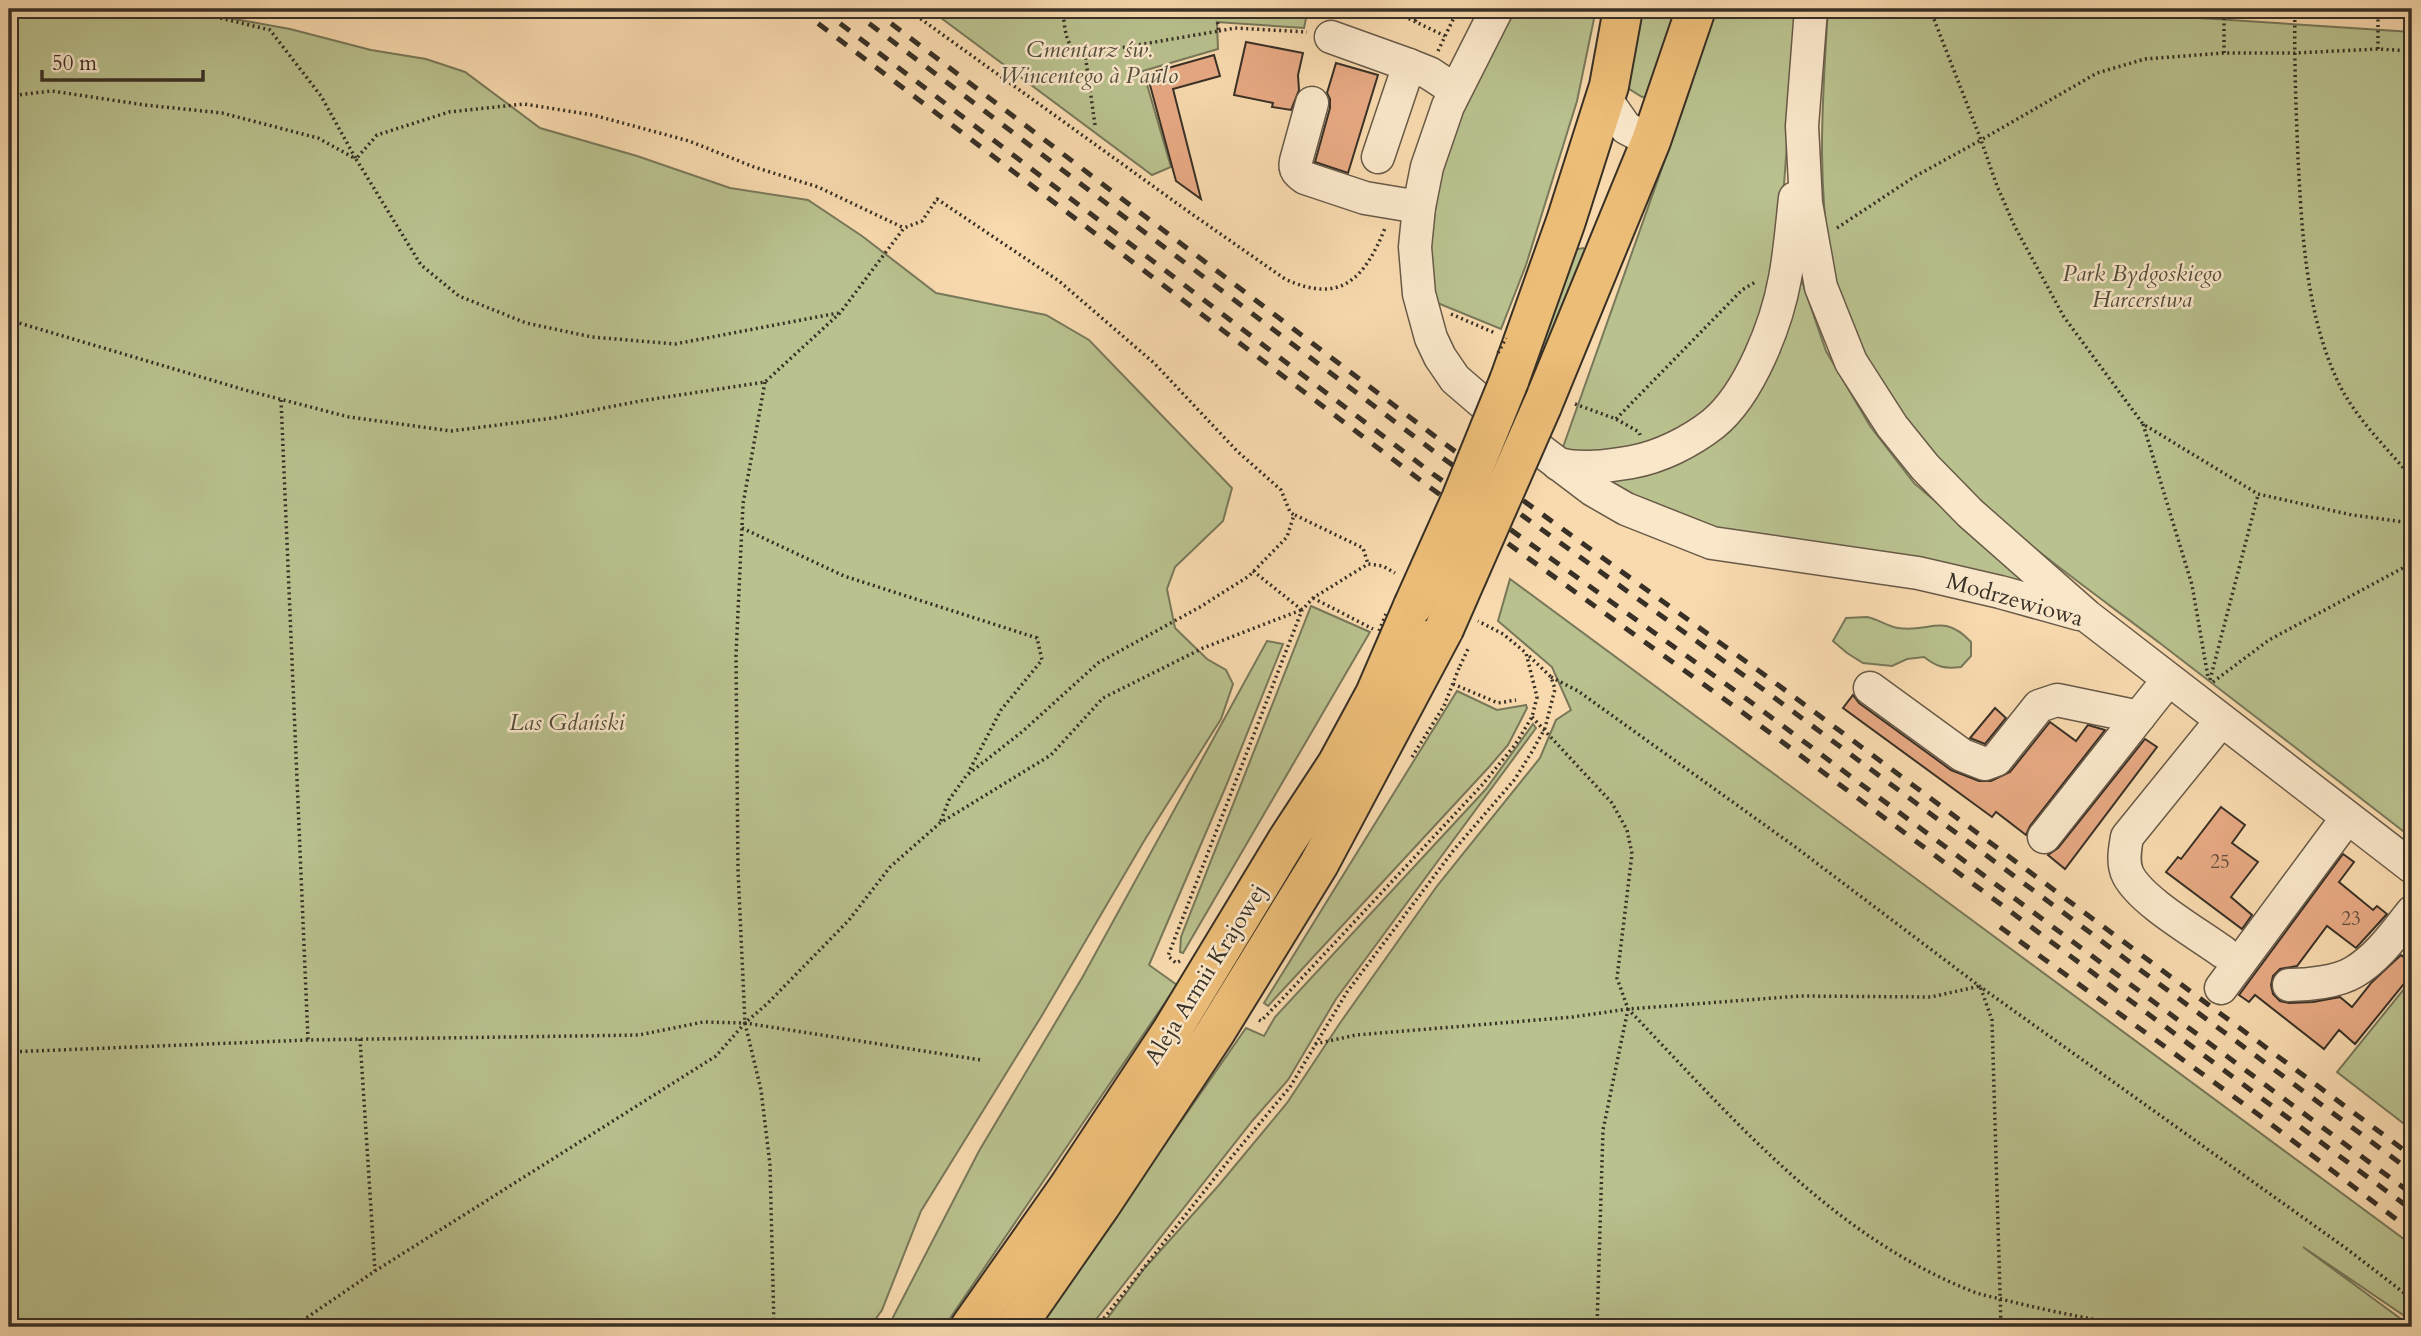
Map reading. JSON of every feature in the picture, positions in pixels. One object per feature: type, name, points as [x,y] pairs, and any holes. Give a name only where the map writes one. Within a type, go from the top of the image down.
[{"type":"main road","name":"Aleja Armii Krajowej","points":[[970,1327],[1067,1189],[1171,1032],[1286,842],[1337,764],[1375,694],[1461,499],[1509,380],[1566,221],[1605,98],[1623,9]]},
{"type":"main road","name":"Aleja Armii Krajowej","points":[[1016,1327],[1215,1033],[1312,876],[1444,629],[1556,404],[1696,9]]},
{"type":"street","points":[[1312,103],[1296,161],[1298,173],[1305,178],[1365,198],[1406,205],[1427,167],[1455,90],[1497,9]]},
{"type":"street","points":[[1557,464],[1574,468],[1602,467],[1644,459],[1692,438],[1714,423],[1746,382],[1764,346],[1785,277],[1802,126],[1811,9]]},
{"type":"street","points":[[1322,34],[1429,73],[1455,90]]},
{"type":"street","points":[[1378,157],[1409,65]]},
{"type":"street","points":[[1605,98],[1626,128],[1651,141]]},
{"type":"street","points":[[1802,126],[1806,203],[1821,287],[1851,362],[1892,426],[1925,467],[1970,513],[2087,616]]},
{"type":"street","name":"Modrzewiowa","points":[[1406,205],[1415,247],[1424,317],[1440,357],[1468,392],[1594,491],[1626,509],[1712,543],[1918,573],[2087,616],[2412,867]]},
{"type":"street","points":[[2045,837],[2168,680]]},
{"type":"street","points":[[1870,688],[1962,755],[1985,764],[1996,760],[2039,706],[2057,700],[2139,717]]},
{"type":"street","points":[[2221,721],[2127,836],[2123,856],[2127,873],[2140,893],[2223,952]]},
{"type":"street","points":[[2221,988],[2347,818]]},
{"type":"street","points":[[2288,985],[2310,985],[2353,974],[2376,954],[2412,912]]},
{"type":"path","points":[[183,9],[270,30],[321,96],[421,265],[459,296],[526,323],[592,337],[676,344],[840,313]]},
{"type":"path","points":[[907,9],[1200,220],[1285,279],[1302,286],[1320,289],[1339,287],[1354,279],[1367,266],[1384,230],[1406,205]]},
{"type":"path","points":[[954,9],[956,19]]},
{"type":"path","points":[[1062,9],[1070,47],[1075,52],[1085,54],[1235,28],[1322,34]]},
{"type":"path","points":[[1215,9],[1219,31]]},
{"type":"path","points":[[1392,9],[1445,36]]},
{"type":"path","points":[[1415,21],[1422,9]]},
{"type":"path","points":[[1450,9],[1456,12]]},
{"type":"path","points":[[1930,9],[2015,227],[2064,317],[2143,424],[2192,585],[2208,686]]},
{"type":"path","points":[[2224,9],[2224,53]]},
{"type":"path","points":[[2295,9],[2294,53],[2302,234],[2325,351],[2356,412],[2412,478]]},
{"type":"path","points":[[2378,9],[2378,49]]},
{"type":"path","points":[[1831,233],[1914,177],[2097,73],[2145,59],[2224,53],[2378,49],[2412,51]]},
{"type":"path","points":[[1085,54],[1095,125]]},
{"type":"path","points":[[9,96],[52,91],[222,113],[318,138],[356,159]]},
{"type":"path","points":[[356,159],[377,135],[449,112],[524,104],[593,115],[689,141],[754,167],[818,187],[904,228]]},
{"type":"path","points":[[9,320],[281,400],[349,417],[451,431],[552,418],[765,382],[840,313],[904,228],[922,221],[937,200],[1059,281],[1154,363],[1237,451],[1281,490],[1290,512],[1363,548],[1368,564]]},
{"type":"path","points":[[1450,313],[1506,338]]},
{"type":"path","points":[[765,382],[743,505],[736,655],[738,870],[745,1023],[761,1090],[770,1165],[774,1327]]},
{"type":"path","points":[[281,400],[308,1040]]},
{"type":"path","points":[[1556,404],[1616,419]]},
{"type":"path","points":[[2143,424],[2258,494],[2352,515],[2412,523]]},
{"type":"path","points":[[2208,686],[2258,494]]},
{"type":"path","points":[[967,776],[1023,731],[1098,663],[1200,607],[1253,571],[1287,537],[1294,515]]},
{"type":"path","points":[[742,528],[844,576],[1037,638],[1042,660],[1001,710],[967,776],[949,800],[940,823]]},
{"type":"path","points":[[2208,686],[2269,640],[2412,563]]},
{"type":"path","points":[[1187,957],[1176,963],[1168,956],[1302,610],[1312,598],[1368,564],[1391,570]]},
{"type":"path","points":[[1253,571],[1302,610]]},
{"type":"path","points":[[1312,598],[1378,631]]},
{"type":"path","points":[[293,1327],[375,1271],[716,1056],[745,1023],[849,920],[890,867],[940,823],[1051,755],[1103,698],[1203,648],[1302,610]]},
{"type":"path","points":[[1492,629],[1517,643],[1551,677],[1578,691],[1794,846],[1980,986],[2347,1249],[2412,1299]]},
{"type":"path","points":[[1251,1016],[1261,1021],[1482,785],[1516,745],[1532,717],[1537,696],[1526,653]]},
{"type":"path","points":[[1097,1327],[1290,1087],[1347,992],[1445,862],[1515,779],[1545,728],[1555,689],[1551,677]]},
{"type":"path","points":[[1453,684],[1498,703],[1516,699]]},
{"type":"path","points":[[1532,717],[1612,803],[1628,830],[1632,854],[1617,978],[1628,1009],[1776,1162],[1829,1209],[1875,1241],[1970,1291],[2135,1327]]},
{"type":"path","points":[[1315,1044],[1356,1035],[1573,1017],[1628,1009],[1800,996],[1931,997],[1980,986]]},
{"type":"path","points":[[1980,986],[1992,1020],[2001,1327]]},
{"type":"path","points":[[1597,1327],[1603,1130],[1628,1009]]},
{"type":"path","points":[[9,1052],[308,1040],[639,1035],[704,1022],[745,1023],[981,1060]]},
{"type":"path","points":[[359,1039],[375,1271]]},
{"type":"green space","name":"Las Gdański","points":[[9,9],[179,9],[290,29],[371,50],[426,59],[465,72],[540,128],[637,156],[730,188],[808,200],[862,236],[936,293],[1046,315],[1089,340],[1232,488],[1223,521],[1175,567],[1167,589],[1175,628],[1207,659],[1226,670],[1233,684],[1221,719],[1144,841],[1041,1017],[921,1211],[882,1310],[870,1327],[9,1327]]},
{"type":"green space","name":"Cmentarz św. Wincentego à Paulo","points":[[929,9],[1308,9],[1304,28],[1217,22],[1218,49],[1143,71],[1171,167],[1152,175]]},
{"type":"green space","points":[[1508,9],[1596,9],[1577,101],[1526,265],[1501,329],[1435,302],[1429,240],[1433,204],[1448,146]]},
{"type":"green space","points":[[1637,9],[1681,9],[1652,96],[1642,97],[1626,87]]},
{"type":"green space","points":[[1712,9],[1797,9],[1777,279],[1749,361],[1723,399],[1688,429],[1627,449],[1590,452],[1562,450],[1690,89]]},
{"type":"green space","name":"Park Bydgoskiego Harcerstwa","points":[[1828,9],[2153,9],[2154,15],[2412,32],[2412,838],[2030,545],[1949,471],[1913,431],[1882,386],[1840,304],[1837,292],[1825,222],[1823,187]]},
{"type":"green space","points":[[1583,248],[1589,252],[1541,360],[1538,360],[1574,250]]},
{"type":"green space","points":[[1797,267],[1826,351],[1870,426],[1914,483],[2046,596],[1727,532],[1675,518],[1597,477],[1743,411],[1780,352]]},
{"type":"green space","points":[[1510,579],[2412,1245],[2412,1321],[2303,1247],[2412,1327],[1101,1327],[1144,1269],[1287,1103],[1437,886],[1540,758],[1556,720],[1571,710],[1552,667],[1498,621]]},
{"type":"green space","points":[[1311,606],[1370,632],[1183,953],[1180,952],[1181,937]]},
{"type":"green space","points":[[1867,617],[1898,628],[1952,628],[1971,642],[1971,656],[1961,667],[1955,668],[1941,666],[1924,657],[1907,659],[1892,666],[1863,663],[1833,641],[1846,618]]},
{"type":"green space","points":[[1267,641],[1283,644],[1226,786],[1149,965],[1177,985],[944,1327],[888,1327],[979,1151],[1082,978]]},
{"type":"green space","points":[[1457,691],[1497,710],[1526,705],[1527,708],[1508,745],[1489,767],[1268,1006],[1264,1003]]},
{"type":"green space","points":[[1533,724],[1536,728],[1336,999],[1288,1080],[1253,1120],[1090,1327],[1038,1327],[1246,1028],[1264,1036],[1275,1017],[1486,789]]},
{"type":"green space","points":[[2412,979],[2412,1130],[2337,1072]]},
{"type":"building","points":[[1246,42],[1303,53],[1298,75],[1299,90],[1291,110],[1272,107],[1273,103],[1234,95]]},
{"type":"building","points":[[1214,55],[1220,76],[1173,89],[1201,199],[1176,181],[1147,74]]},
{"type":"building","points":[[1336,63],[1378,75],[1348,173],[1315,162],[1330,108],[1327,93]]},
{"type":"building","points":[[1853,695],[1859,703],[1951,770],[1979,781],[1991,781],[2010,772],[2050,722],[2076,741],[2088,725],[2105,730],[2030,826],[2026,835],[1996,812],[1992,817],[1843,708]]},
{"type":"building","points":[[1995,708],[2006,718],[1985,744],[1970,738]]},
{"type":"building","points":[[2145,739],[2157,747],[2065,869],[2048,855],[2058,848]]},
{"type":"building","points":[[2221,807],[2245,825],[2232,843],[2258,862],[2231,897],[2252,915],[2242,929],[2166,872],[2178,857],[2181,859]]},
{"type":"building","points":[[2343,854],[2354,862],[2339,882],[2373,910],[2377,906],[2387,914],[2356,948],[2327,926],[2297,966],[2280,969],[2273,976],[2273,994],[2280,1001],[2289,1003],[2340,997],[2352,1007],[2372,982],[2401,955],[2412,964],[2412,974],[2355,1044],[2339,1030],[2324,1049],[2255,995],[2249,1002],[2239,995]]},
{"type":"railway","points":[[799,9],[1428,486],[1742,712],[2412,1210]]},
{"type":"railway","points":[[821,9],[1433,474],[1748,700],[2412,1194]]},
{"type":"railway","points":[[850,9],[1440,456],[1760,687],[2412,1172]]},
{"type":"railway","points":[[872,9],[1445,444],[1766,676],[2412,1156]]},
{"type":"railway","points":[[2000,927],[2259,1115],[2412,1231]]}]
